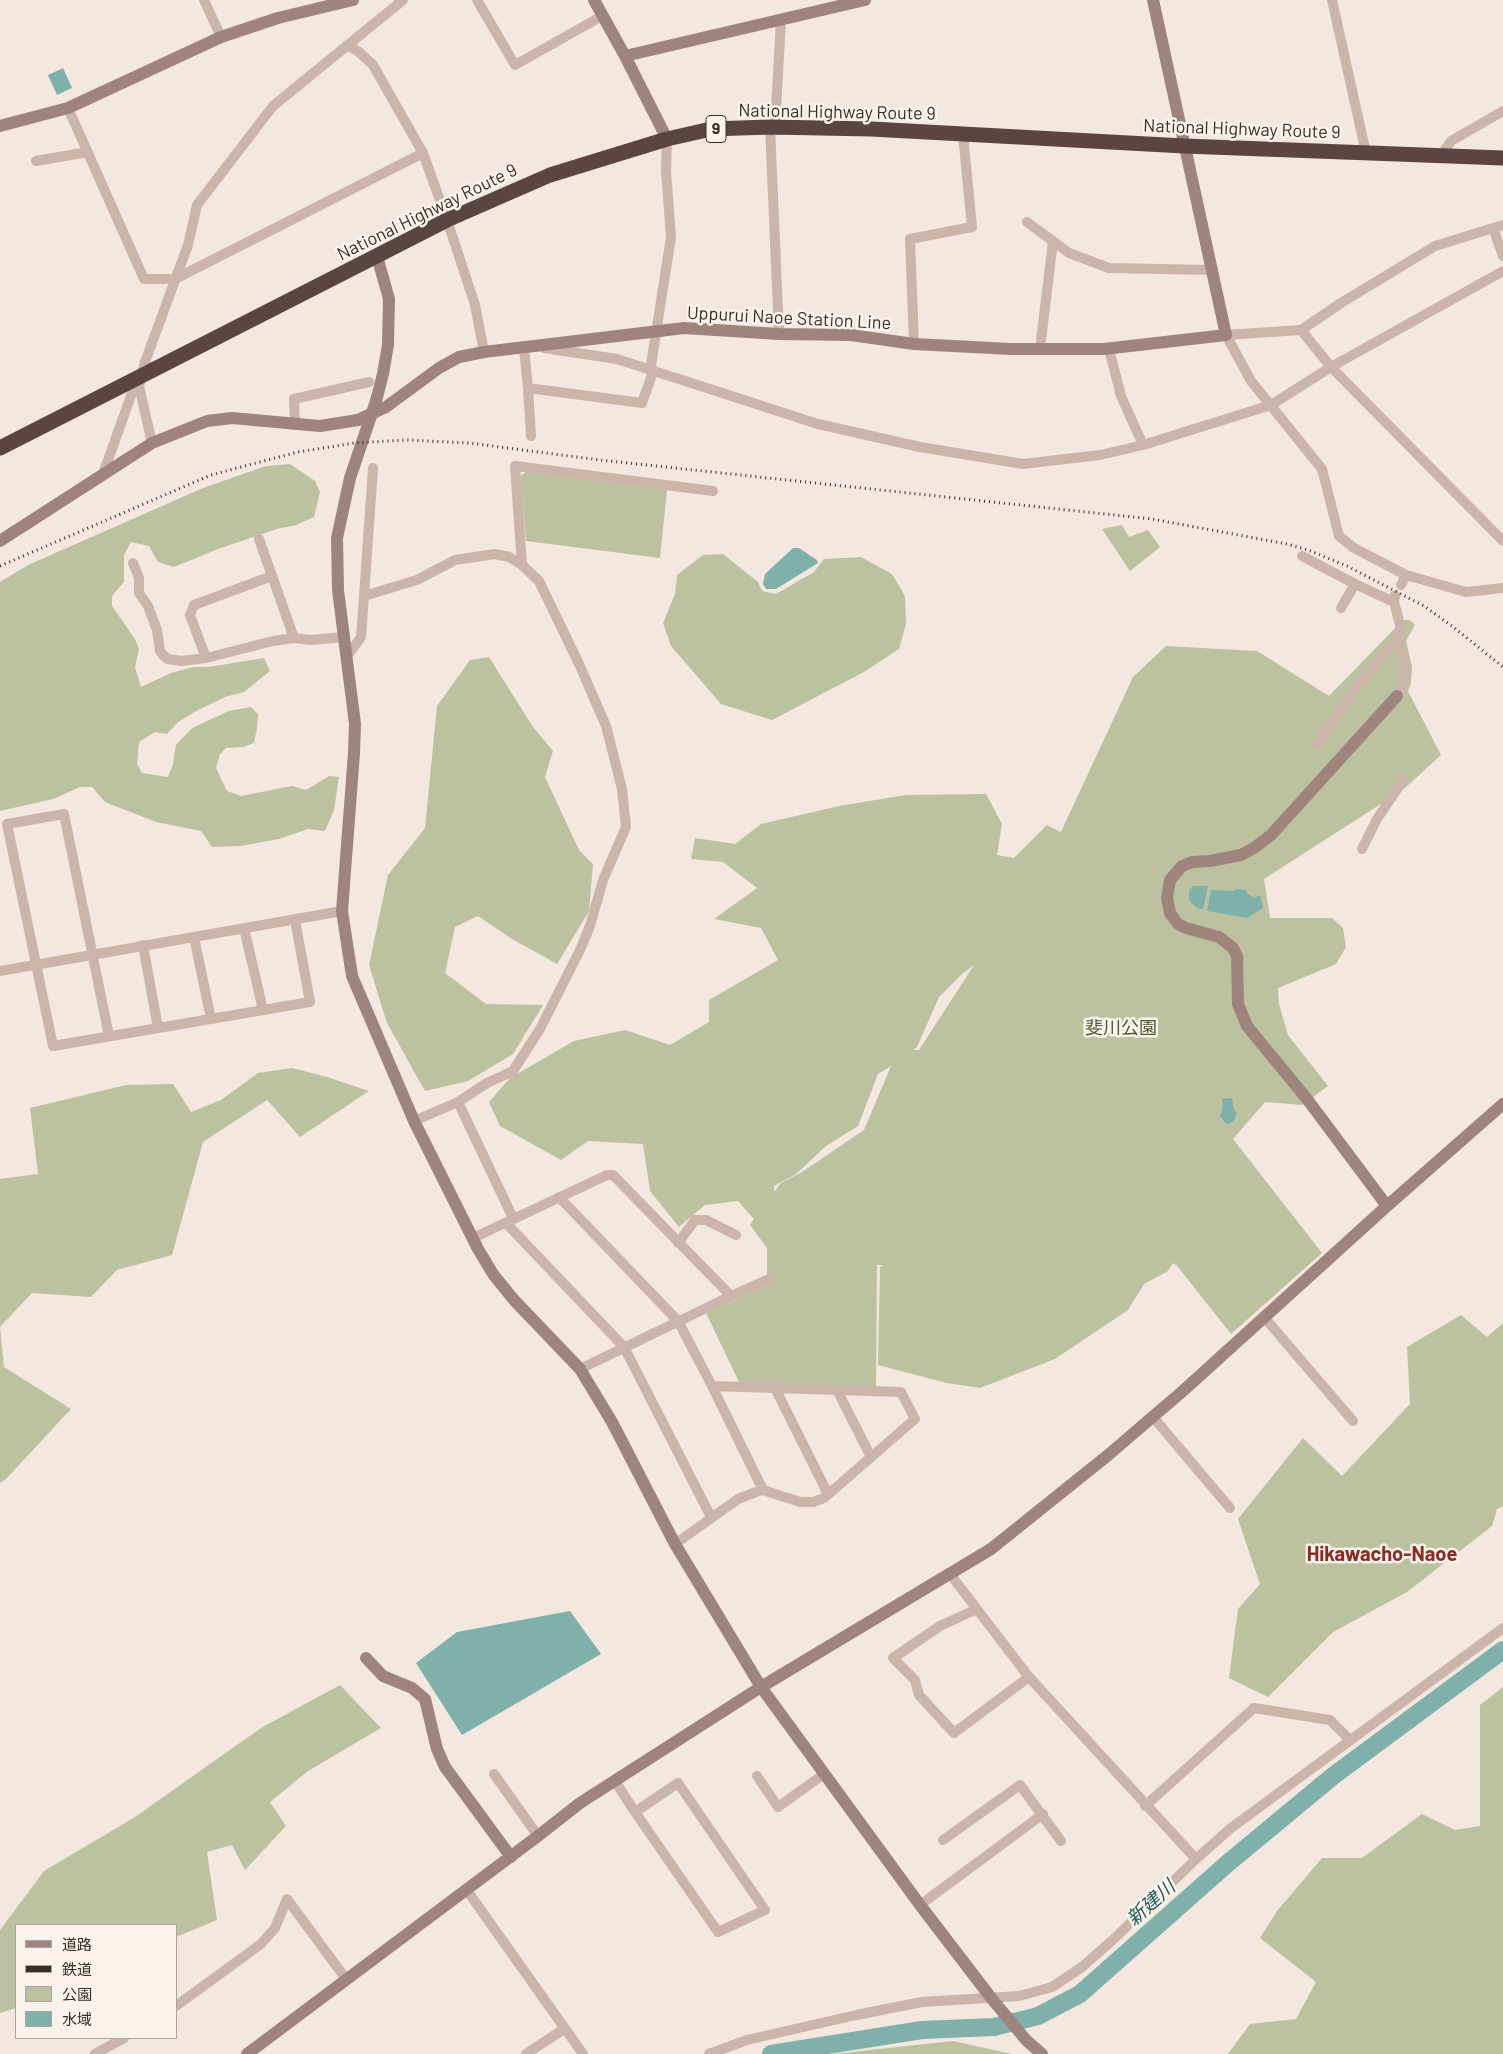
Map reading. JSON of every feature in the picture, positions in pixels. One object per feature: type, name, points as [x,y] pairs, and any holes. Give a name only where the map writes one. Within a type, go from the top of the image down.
[{"type":"highway","name":"National Highway Route 9","points":[[0,448],[140,381],[447,220],[550,175],[668,139],[711,129],[773,127],[871,129],[1184,146],[1503,158]]},
{"type":"street","points":[[204,0],[221,37]]},
{"type":"street","points":[[0,126],[68,108],[221,37],[278,18],[353,0]]},
{"type":"street","points":[[103,474],[133,390],[140,381],[188,245],[197,205],[202,196],[272,106],[403,0]]},
{"type":"street","points":[[477,0],[515,65],[602,16]]},
{"type":"street","points":[[528,388],[642,403],[653,372],[651,365],[672,237],[666,171],[668,139],[626,56],[594,0]]},
{"type":"street","points":[[626,56],[781,20],[833,4],[865,0]]},
{"type":"street","points":[[1153,0],[1226,335],[1251,381],[1322,469],[1339,536],[1354,548],[1406,575],[1466,592],[1503,588]]},
{"type":"street","points":[[1332,0],[1366,153]]},
{"type":"street","points":[[779,334],[773,127],[781,20]]},
{"type":"street","points":[[347,46],[359,52],[373,65],[423,153],[475,305],[484,352]]},
{"type":"street","points":[[68,108],[144,278],[175,279],[423,153]]},
{"type":"street","points":[[1441,156],[1451,141],[1503,111]]},
{"type":"street","points":[[914,344],[910,239],[972,227],[963,135]]},
{"type":"street","points":[[36,161],[88,152]]},
{"type":"street","points":[[1028,222],[1069,253],[1109,268],[1213,270]]},
{"type":"street","points":[[1226,335],[1301,330],[1341,302],[1435,246],[1498,226],[1503,256]]},
{"type":"street","points":[[1040,350],[1053,241]]},
{"type":"street","points":[[376,256],[389,299],[388,345],[376,401],[350,478],[337,538],[338,590],[355,724],[342,911],[352,976],[414,1121],[493,1274],[514,1300],[580,1369],[607,1413],[676,1544],[761,1687],[920,1905],[992,1999],[1026,2040],[1040,2053]]},
{"type":"street","points":[[530,436],[528,388],[530,347],[617,359],[818,424],[920,447],[1024,464],[1100,455],[1143,445],[1271,405],[1331,367],[1503,271]]},
{"type":"street","name":"Uppurui Naoe Station Line","points":[[0,540],[152,443],[207,421],[232,418],[320,426],[358,420],[386,407],[439,368],[459,357],[484,352],[684,328],[779,334],[852,335],[914,344],[1040,350],[1109,349],[1226,335]]},
{"type":"street","points":[[1301,330],[1331,367],[1503,542]]},
{"type":"street","points":[[1109,349],[1121,396],[1143,445]]},
{"type":"street","points":[[140,381],[152,443]]},
{"type":"street","points":[[295,425],[294,399],[369,382]]},
{"type":"street","points":[[522,565],[515,466],[713,491]]},
{"type":"street","points":[[347,656],[361,637],[373,468]]},
{"type":"street","points":[[259,539],[294,638]]},
{"type":"street","points":[[364,596],[417,580],[455,560],[495,554],[509,557],[522,565],[539,581],[580,666],[606,726],[622,789],[626,827],[603,880],[590,926],[580,950],[540,1029],[513,1071],[488,1083],[458,1102],[414,1121]]},
{"type":"street","points":[[1302,556],[1355,584],[1395,599],[1406,678],[1397,696],[1271,834],[1254,848],[1241,855],[1210,862],[1192,862],[1182,866],[1170,880],[1166,898],[1170,913],[1178,924],[1223,939],[1233,948],[1237,956],[1238,1004],[1247,1026],[1307,1099],[1387,1206]]},
{"type":"street","points":[[133,563],[138,578],[139,593],[150,610],[163,655],[168,659],[181,661],[206,658],[274,641],[294,638],[311,640],[344,637]]},
{"type":"street","points":[[1401,585],[1406,575]]},
{"type":"street","points":[[206,658],[190,614],[194,605],[272,576]]},
{"type":"street","points":[[1341,608],[1355,584]]},
{"type":"street","points":[[1317,744],[1357,686],[1400,636]]},
{"type":"street","points":[[1362,849],[1377,819],[1404,779]]},
{"type":"street","points":[[109,1036],[64,814],[7,824],[53,1046],[310,1002],[295,920]]},
{"type":"street","points":[[0,971],[342,911]]},
{"type":"street","points":[[244,928],[263,1010]]},
{"type":"street","points":[[194,937],[211,1019]]},
{"type":"street","points":[[143,945],[158,1028]]},
{"type":"street","points":[[458,1102],[510,1221],[624,1347],[711,1517]]},
{"type":"street","points":[[247,2054],[346,1978],[511,1857],[580,1803],[761,1687],[991,1549],[1152,1417],[1503,1104]]},
{"type":"street","points":[[473,1238],[607,1175],[613,1175],[731,1296]]},
{"type":"street","points":[[560,1197],[678,1321],[763,1490]]},
{"type":"street","points":[[678,1243],[695,1220],[706,1220],[736,1235]]},
{"type":"street","points":[[580,1369],[769,1279]]},
{"type":"street","points":[[1264,1317],[1353,1421]]},
{"type":"street","points":[[676,1544],[738,1498],[763,1490],[800,1502],[813,1502],[824,1498],[914,1419],[901,1392],[712,1386]]},
{"type":"street","points":[[775,1388],[828,1494]]},
{"type":"street","points":[[836,1390],[872,1457]]},
{"type":"street","points":[[1152,1417],[1230,1508]]},
{"type":"street","points":[[950,1574],[1029,1677],[1145,1806],[1196,1859]]},
{"type":"street","points":[[977,1609],[940,1626],[893,1658],[915,1680],[919,1695],[954,1733],[1029,1677]]},
{"type":"street","points":[[709,2054],[747,2040],[856,2015],[922,2002],[1019,1996],[1052,1986],[1082,1967],[1115,1938],[1196,1859],[1231,1828],[1503,1628]]},
{"type":"street","points":[[366,1658],[383,1676],[412,1688],[425,1699],[437,1749],[445,1767],[511,1857]]},
{"type":"street","points":[[1145,1806],[1254,1708],[1330,1720],[1350,1740]]},
{"type":"street","points":[[494,1774],[538,1836]]},
{"type":"street","points":[[757,1776],[778,1807],[824,1774]]},
{"type":"street","points":[[615,1781],[634,1812],[718,1932],[766,1910],[678,1783],[634,1812]]},
{"type":"street","points":[[943,1840],[1020,1785],[1061,1841]]},
{"type":"street","points":[[920,1905],[1043,1814]]},
{"type":"street","points":[[466,1890],[583,2054]]},
{"type":"street","points":[[178,2005],[261,1944],[276,1928],[287,1899],[346,1978]]},
{"type":"street","points":[[526,2054],[564,2029]]},
{"type":"street","points":[[95,2054],[122,2039]]},
{"type":"green space","points":[[290,464],[315,481],[320,492],[314,517],[296,525],[277,529],[218,549],[174,567],[158,562],[149,546],[131,542],[124,555],[124,582],[112,596],[112,606],[135,639],[139,649],[135,667],[141,687],[171,673],[194,667],[209,667],[264,658],[270,671],[244,692],[225,697],[178,722],[167,734],[155,732],[139,742],[137,764],[142,773],[168,777],[173,764],[176,745],[192,728],[229,711],[251,707],[258,714],[254,743],[243,747],[226,748],[220,754],[216,768],[227,791],[241,796],[292,786],[306,790],[329,776],[339,777],[334,810],[325,831],[308,829],[279,839],[241,846],[212,847],[201,831],[156,822],[105,802],[92,787],[80,787],[53,799],[0,811],[0,582],[28,565],[203,488],[266,466]]},
{"type":"green space","points":[[526,472],[667,490],[660,558],[526,541],[520,476]]},
{"type":"green space","points":[[1122,525],[1129,537],[1148,530],[1160,547],[1130,571],[1102,529]]},
{"type":"green space","points":[[723,554],[758,582],[762,591],[776,594],[814,572],[824,559],[861,557],[892,574],[905,596],[906,624],[899,649],[864,672],[772,720],[721,704],[671,646],[663,623],[675,594],[677,575],[703,555]]},
{"type":"green space","name":"斐川公園","points":[[1403,620],[1410,620],[1415,625],[1406,641],[1412,667],[1411,683],[1408,691],[1441,755],[1404,789],[1264,879],[1270,918],[1332,918],[1343,928],[1346,947],[1336,964],[1278,988],[1279,1004],[1288,1035],[1328,1086],[1302,1105],[1265,1102],[1233,1139],[1322,1253],[1231,1334],[1173,1263],[1168,1271],[1144,1284],[1128,1310],[1055,1359],[980,1388],[947,1383],[878,1365],[880,1267],[883,1265],[877,1265],[876,1387],[739,1382],[706,1313],[767,1285],[767,1248],[750,1225],[754,1219],[738,1201],[705,1205],[679,1227],[650,1191],[643,1144],[588,1141],[561,1160],[500,1126],[489,1102],[510,1078],[574,1041],[625,1030],[670,1045],[709,1022],[709,1000],[778,960],[761,928],[714,919],[757,888],[723,862],[691,859],[695,838],[735,844],[761,824],[839,806],[906,795],[986,794],[1002,824],[997,855],[1014,858],[1047,825],[1061,832],[1133,677],[1166,646],[1257,651],[1329,696]],"holes":[[[974,965],[919,1050],[913,1050],[917,1047],[939,997]],[[891,1066],[864,1130],[802,1172],[781,1183],[774,1192],[774,1186],[796,1174],[826,1146],[858,1126],[878,1074]]]},
{"type":"green space","points":[[489,657],[533,727],[553,751],[545,777],[579,850],[593,864],[589,911],[557,964],[512,939],[478,916],[455,927],[445,973],[486,1004],[543,1005],[513,1054],[468,1081],[425,1091],[387,1023],[369,965],[388,875],[425,828],[437,706],[470,660]]},
{"type":"green space","points":[[292,1068],[369,1091],[300,1137],[267,1100],[203,1142],[172,1255],[117,1270],[91,1297],[32,1293],[0,1327],[0,1179],[38,1174],[30,1108],[126,1085],[173,1084],[191,1112],[221,1100],[258,1073]]},
{"type":"green space","points":[[1461,1315],[1487,1337],[1503,1323],[1503,1506],[1497,1509],[1492,1526],[1407,1592],[1333,1632],[1268,1697],[1229,1678],[1238,1609],[1260,1584],[1238,1519],[1303,1438],[1342,1476],[1410,1404],[1407,1347]]},
{"type":"green space","points":[[0,1327],[4,1367],[71,1409],[6,1479],[0,1483]]},
{"type":"green space","points":[[340,1685],[381,1728],[308,1771],[270,1802],[286,1826],[245,1870],[232,1845],[207,1852],[217,1920],[178,1936],[178,1924],[15,1924],[15,2008],[0,2013],[0,1930],[44,1871],[135,1817],[261,1728]]},
{"type":"green space","points":[[1503,1687],[1503,2054],[1228,2054],[1250,2024],[1296,2019],[1316,1982],[1260,1938],[1277,1911],[1322,1858],[1362,1858],[1422,1814],[1455,1830],[1480,1826],[1480,1705]]},
{"type":"green space","points":[[953,2041],[1012,2054],[833,2054]]},
{"type":"water","points":[[63,68],[72,88],[57,95],[48,75]]},
{"type":"water","points":[[793,548],[799,548],[817,560],[818,563],[776,589],[766,589],[763,584],[765,574]]},
{"type":"water","points":[[1193,886],[1208,886],[1203,909],[1197,908],[1189,900],[1189,890]]},
{"type":"water","points":[[1237,889],[1246,890],[1254,898],[1260,895],[1263,908],[1247,918],[1207,911],[1211,890],[1233,891]]},
{"type":"water","points":[[1232,1098],[1237,1114],[1233,1122],[1226,1124],[1220,1116],[1223,1107],[1222,1099]]},
{"type":"water","points":[[570,1611],[601,1654],[462,1735],[416,1663],[457,1632]]},
{"type":"waterway","name":"新建川","points":[[771,2054],[922,2030],[994,2027],[1038,2016],[1080,1994],[1228,1863],[1333,1776],[1503,1650]]},
{"type":"railway","points":[[0,566],[211,475],[256,463],[298,452],[354,443],[406,440],[469,443],[600,460],[1152,519],[1287,544],[1308,550],[1347,566],[1424,606],[1503,667]]},
{"type":"district","name":"Hikawacho-Naoe","points":[[1382,1554]]}]
